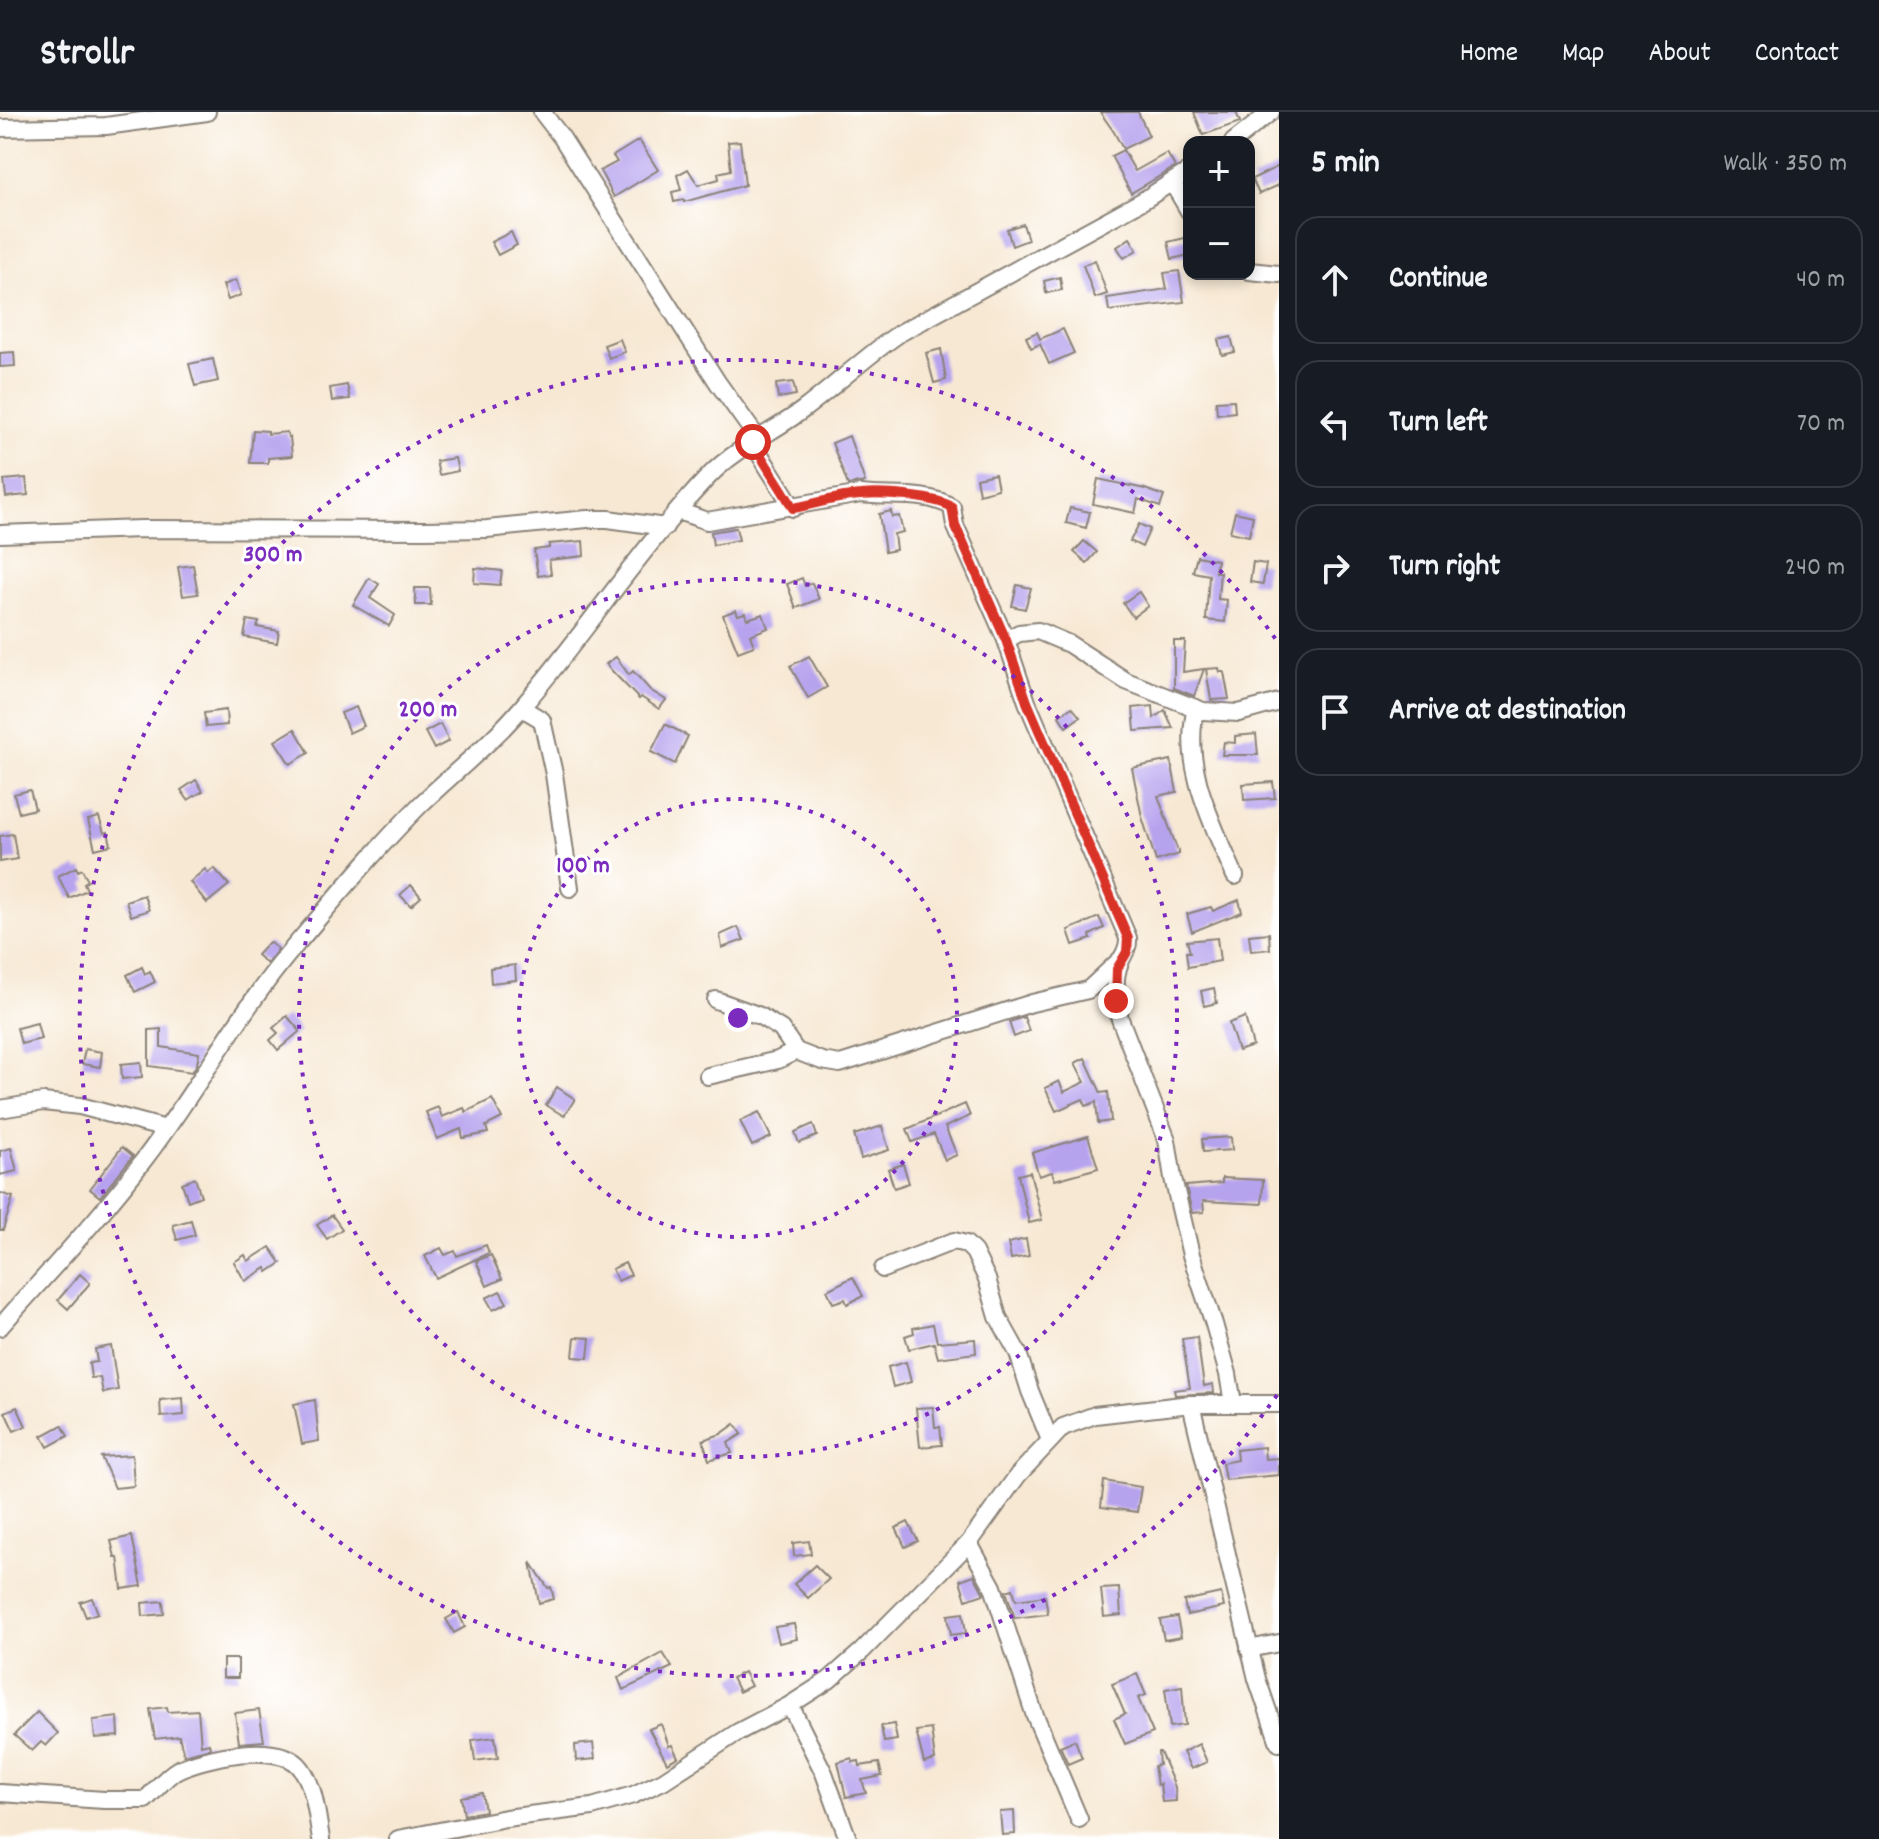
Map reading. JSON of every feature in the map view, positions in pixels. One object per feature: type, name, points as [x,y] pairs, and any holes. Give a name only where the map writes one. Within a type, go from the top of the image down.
[{"type":"street","points":[[0,128],[106,126],[207,112]]},
{"type":"street","points":[[542,112],[562,138],[755,440],[766,468],[793,508]]},
{"type":"street","points":[[1241,136],[1271,112]]},
{"type":"street","points":[[0,1327],[104,1210],[196,1089],[259,990],[293,948],[401,825],[522,708],[665,527],[713,472],[755,440],[802,411],[900,333],[1144,200],[1183,175]]},
{"type":"street","points":[[1172,182],[1187,208]]},
{"type":"street","points":[[1255,272],[1279,274]]},
{"type":"street","points":[[678,511],[707,521],[861,494],[895,494],[943,502],[952,507],[955,525],[1006,640],[1027,702],[1119,912],[1128,946],[1117,969],[1120,1019],[1167,1140],[1191,1255],[1221,1349],[1233,1403]]},
{"type":"street","points":[[0,534],[141,529],[487,529],[587,519],[665,527]]},
{"type":"street","points":[[1006,640],[1019,633],[1038,631],[1069,644],[1126,681],[1210,712],[1239,713],[1279,702]]},
{"type":"street","points":[[522,708],[542,720],[554,774],[570,888]]},
{"type":"street","points":[[1196,708],[1191,743],[1201,797],[1235,876]]},
{"type":"street","points":[[716,1000],[760,1016],[781,1029],[796,1051],[840,1064],[1032,1003],[1088,990],[1122,958]]},
{"type":"street","points":[[708,1076],[778,1060],[796,1051]]},
{"type":"street","points":[[0,1109],[43,1102],[80,1106],[166,1129]]},
{"type":"street","points":[[883,1269],[954,1241],[966,1244],[974,1252],[987,1279],[998,1317],[1018,1353],[1050,1440]]},
{"type":"street","points":[[1191,1404],[1249,1649],[1279,1743]]},
{"type":"street","points":[[398,1839],[506,1818],[592,1807],[633,1795],[663,1781],[738,1732],[790,1705],[829,1680],[862,1651],[969,1543],[1018,1475],[1063,1427],[1095,1415],[1191,1404],[1279,1404]]},
{"type":"street","points":[[969,1543],[993,1587],[1034,1713],[1079,1819]]},
{"type":"street","points":[[1249,1649],[1279,1643]]},
{"type":"street","points":[[790,1705],[824,1773],[848,1839]]},
{"type":"street","points":[[0,1793],[145,1800],[175,1771],[225,1756],[262,1752],[289,1757],[300,1766],[309,1781],[321,1839]]},
{"type":"building","points":[[1100,112],[1138,112],[1149,136],[1123,149]]},
{"type":"building","points":[[1194,112],[1236,112],[1240,122],[1203,135]]},
{"type":"building","points":[[639,140],[658,170],[614,197],[600,171],[617,162],[613,156]]},
{"type":"building","points":[[740,141],[745,185],[674,202],[672,192],[681,190],[677,175],[688,169],[698,185],[719,179],[718,173],[731,170],[728,142]]},
{"type":"building","points":[[1123,150],[1135,171],[1167,153],[1175,167],[1131,193],[1111,156]]},
{"type":"building","points":[[1279,166],[1279,185],[1259,194],[1255,178]]},
{"type":"building","points":[[1023,224],[1028,240],[1012,246],[1007,229]]},
{"type":"building","points":[[511,232],[517,245],[498,255],[491,242]]},
{"type":"building","points":[[1130,238],[1137,250],[1124,258],[1117,247]]},
{"type":"building","points":[[1183,238],[1183,256],[1172,259],[1168,242]]},
{"type":"building","points":[[1095,260],[1107,294],[1095,298],[1083,265]]},
{"type":"building","points":[[1179,271],[1184,302],[1109,311],[1107,298],[1167,289],[1164,273]]},
{"type":"building","points":[[1060,277],[1062,290],[1046,293],[1044,281]]},
{"type":"building","points":[[236,280],[241,295],[228,300],[223,285]]},
{"type":"building","points":[[1063,329],[1074,353],[1049,364],[1040,344],[1031,348],[1026,337],[1037,332],[1040,339]]},
{"type":"building","points":[[1231,337],[1235,352],[1222,355],[1218,340]]},
{"type":"building","points":[[620,339],[625,352],[609,358],[604,345]]},
{"type":"building","points":[[941,349],[946,380],[934,383],[926,353]]},
{"type":"building","points":[[14,352],[15,366],[0,367],[0,353]]},
{"type":"building","points":[[213,359],[218,381],[195,386],[189,364]]},
{"type":"building","points":[[793,382],[796,395],[778,398],[776,384]]},
{"type":"building","points":[[347,385],[350,399],[332,401],[330,388]]},
{"type":"building","points":[[1234,400],[1235,412],[1217,414],[1216,401]]},
{"type":"building","points":[[253,430],[268,431],[268,434],[287,432],[292,456],[268,458],[268,463],[250,463]]},
{"type":"building","points":[[849,436],[865,482],[848,485],[832,443]]},
{"type":"building","points":[[455,458],[458,471],[439,475],[436,461]]},
{"type":"building","points":[[995,474],[998,489],[979,494],[976,478]]},
{"type":"building","points":[[26,478],[28,495],[6,497],[4,480]]},
{"type":"building","points":[[1098,479],[1164,496],[1160,507],[1138,499],[1135,513],[1093,504]]},
{"type":"building","points":[[1070,508],[1090,512],[1086,528],[1066,523]]},
{"type":"building","points":[[891,511],[892,517],[899,516],[903,532],[894,534],[896,550],[885,552],[879,514]]},
{"type":"building","points":[[1235,512],[1253,516],[1249,536],[1230,532]]},
{"type":"building","points":[[1139,524],[1150,529],[1142,547],[1130,541]]},
{"type":"building","points":[[736,528],[739,540],[713,545],[711,532]]},
{"type":"building","points":[[583,541],[584,556],[549,560],[551,574],[538,576],[534,550],[549,548],[549,544]]},
{"type":"building","points":[[1084,541],[1097,552],[1087,563],[1074,552]]},
{"type":"building","points":[[1197,556],[1217,560],[1215,572],[1220,572],[1218,599],[1227,600],[1225,622],[1206,620],[1209,575],[1193,572]]},
{"type":"building","points":[[1253,562],[1266,564],[1263,584],[1250,582]]},
{"type":"building","points":[[193,565],[198,594],[183,596],[178,567]]},
{"type":"building","points":[[475,568],[502,571],[500,585],[474,583]]},
{"type":"building","points":[[369,578],[379,584],[370,598],[395,615],[389,626],[353,605]]},
{"type":"building","points":[[802,578],[805,586],[812,583],[819,599],[796,608],[787,584]]},
{"type":"building","points":[[1017,585],[1031,588],[1025,609],[1012,606]]},
{"type":"building","points":[[415,588],[430,588],[431,605],[416,605]]},
{"type":"building","points":[[1139,592],[1148,606],[1133,617],[1123,603]]},
{"type":"building","points":[[736,610],[738,615],[745,613],[747,619],[763,614],[768,628],[750,635],[754,646],[738,652],[723,615]]},
{"type":"building","points":[[247,620],[259,622],[257,627],[279,631],[277,643],[244,637]]},
{"type":"building","points":[[1174,641],[1185,641],[1183,672],[1204,669],[1194,696],[1174,688]]},
{"type":"building","points":[[809,656],[827,687],[808,698],[790,666]]},
{"type":"building","points":[[616,657],[629,675],[633,671],[650,690],[666,700],[659,709],[641,697],[639,699],[606,664]]},
{"type":"building","points":[[1219,668],[1220,672],[1224,672],[1229,699],[1211,700],[1206,669]]},
{"type":"building","points":[[1153,706],[1154,718],[1165,710],[1173,728],[1135,731],[1133,708]]},
{"type":"building","points":[[356,707],[364,726],[349,733],[341,713]]},
{"type":"building","points":[[1072,707],[1080,717],[1066,727],[1059,716]]},
{"type":"building","points":[[226,710],[227,725],[206,727],[204,713]]},
{"type":"building","points":[[440,724],[449,741],[434,749],[425,732]]},
{"type":"building","points":[[665,724],[688,736],[675,764],[651,752]]},
{"type":"building","points":[[295,729],[309,753],[290,764],[275,741]]},
{"type":"building","points":[[1256,734],[1258,755],[1222,755],[1224,742],[1235,743],[1235,736]]},
{"type":"building","points":[[1171,760],[1177,792],[1158,796],[1179,854],[1156,861],[1142,817],[1132,768]]},
{"type":"building","points":[[196,780],[203,791],[188,800],[181,790]]},
{"type":"building","points":[[1273,782],[1275,798],[1244,800],[1243,784]]},
{"type":"building","points":[[30,790],[35,809],[19,813],[14,794]]},
{"type":"building","points":[[99,817],[111,845],[95,849],[88,820]]},
{"type":"building","points":[[13,834],[17,859],[0,862],[0,836]]},
{"type":"building","points":[[76,867],[78,871],[82,869],[88,881],[84,883],[87,890],[69,898],[58,876]]},
{"type":"building","points":[[214,868],[229,885],[207,903],[190,882],[205,869],[208,873]]},
{"type":"building","points":[[411,885],[421,897],[411,906],[400,895]]},
{"type":"building","points":[[144,895],[149,910],[131,916],[126,901]]},
{"type":"building","points":[[1239,900],[1242,912],[1192,932],[1187,914],[1211,907],[1213,911]]},
{"type":"building","points":[[1099,917],[1104,928],[1090,935],[1091,939],[1073,945],[1068,930]]},
{"type":"building","points":[[738,927],[744,940],[722,948],[720,935]]},
{"type":"building","points":[[1269,933],[1270,949],[1251,951],[1249,935]]},
{"type":"building","points":[[1217,938],[1220,961],[1188,967],[1186,952],[1190,952],[1187,941]]},
{"type":"building","points":[[269,942],[278,949],[267,964],[257,955]]},
{"type":"building","points":[[515,965],[516,980],[491,983],[490,968]]},
{"type":"building","points":[[142,967],[145,974],[150,971],[155,982],[135,992],[127,975]]},
{"type":"building","points":[[1214,988],[1217,1003],[1204,1006],[1201,991]]},
{"type":"building","points":[[287,1016],[300,1031],[278,1050],[270,1040],[278,1033],[273,1028]]},
{"type":"building","points":[[1024,1017],[1029,1031],[1014,1037],[1009,1022]]},
{"type":"building","points":[[1245,1017],[1253,1046],[1238,1051],[1229,1023]]},
{"type":"building","points":[[37,1023],[41,1039],[21,1044],[17,1028]]},
{"type":"building","points":[[161,1029],[161,1047],[199,1053],[192,1072],[149,1066],[149,1030]]},
{"type":"building","points":[[85,1049],[102,1052],[100,1067],[82,1064]]},
{"type":"building","points":[[1085,1058],[1101,1093],[1108,1092],[1111,1121],[1098,1123],[1096,1102],[1086,1106],[1083,1099],[1056,1111],[1045,1088],[1059,1081],[1064,1092],[1085,1082],[1075,1063]]},
{"type":"building","points":[[141,1062],[142,1077],[122,1079],[121,1064]]},
{"type":"building","points":[[557,1087],[575,1099],[564,1116],[546,1105]]},
{"type":"building","points":[[492,1099],[502,1118],[486,1126],[488,1133],[463,1138],[461,1129],[437,1139],[426,1112],[438,1107],[442,1117],[464,1108],[466,1112]]},
{"type":"building","points":[[965,1104],[970,1116],[945,1127],[957,1155],[945,1160],[934,1134],[912,1142],[907,1129]]},
{"type":"building","points":[[759,1112],[771,1137],[752,1146],[740,1121]]},
{"type":"building","points":[[813,1124],[817,1136],[799,1143],[795,1132]]},
{"type":"building","points":[[882,1126],[889,1150],[861,1159],[854,1135]]},
{"type":"building","points":[[1088,1136],[1098,1168],[1055,1180],[1052,1172],[1039,1176],[1032,1153]]},
{"type":"building","points":[[1231,1137],[1232,1150],[1203,1152],[1202,1139]]},
{"type":"building","points":[[122,1147],[133,1156],[100,1197],[90,1189]]},
{"type":"building","points":[[11,1148],[17,1171],[0,1175],[0,1151]]},
{"type":"building","points":[[903,1164],[909,1183],[894,1188],[888,1169]]},
{"type":"building","points":[[1030,1172],[1042,1220],[1029,1223],[1018,1175]]},
{"type":"building","points":[[195,1178],[201,1196],[188,1201],[182,1183]]},
{"type":"building","points":[[1222,1178],[1263,1180],[1262,1204],[1203,1201],[1204,1212],[1192,1213],[1186,1186],[1222,1183]]},
{"type":"building","points":[[0,1193],[13,1197],[3,1230],[0,1230]]},
{"type":"building","points":[[332,1215],[342,1229],[327,1239],[317,1225]]},
{"type":"building","points":[[191,1220],[195,1235],[177,1240],[173,1225]]},
{"type":"building","points":[[1026,1239],[1029,1256],[1011,1259],[1008,1243]]},
{"type":"building","points":[[486,1245],[489,1253],[436,1278],[425,1256],[441,1248],[445,1255],[455,1251],[457,1256]]},
{"type":"building","points":[[270,1247],[281,1263],[245,1281],[234,1262],[245,1255],[248,1261]]},
{"type":"building","points":[[491,1255],[502,1279],[487,1286],[476,1261]]},
{"type":"building","points":[[625,1263],[631,1275],[618,1281],[612,1269]]},
{"type":"building","points":[[80,1274],[90,1283],[68,1309],[58,1300]]},
{"type":"building","points":[[853,1277],[863,1296],[847,1304],[845,1299],[833,1303],[827,1290]]},
{"type":"building","points":[[500,1291],[507,1303],[493,1310],[486,1298]]},
{"type":"building","points":[[933,1324],[937,1342],[975,1339],[976,1353],[938,1358],[934,1343],[909,1349],[905,1336],[914,1333],[913,1328]]},
{"type":"building","points":[[575,1337],[590,1338],[588,1358],[573,1357]]},
{"type":"building","points":[[1197,1337],[1204,1386],[1213,1384],[1214,1393],[1175,1395],[1174,1390],[1190,1388],[1182,1339]]},
{"type":"building","points":[[111,1346],[118,1390],[103,1393],[100,1377],[91,1378],[89,1363],[97,1362],[95,1349]]},
{"type":"building","points":[[906,1362],[911,1382],[893,1387],[888,1367]]},
{"type":"building","points":[[183,1398],[184,1415],[161,1417],[160,1400]]},
{"type":"building","points":[[315,1400],[319,1441],[302,1444],[294,1404]]},
{"type":"building","points":[[17,1407],[26,1426],[14,1431],[5,1412]]},
{"type":"building","points":[[933,1407],[935,1427],[940,1427],[942,1445],[920,1447],[916,1408]]},
{"type":"building","points":[[735,1424],[742,1434],[728,1443],[732,1453],[709,1460],[703,1440],[721,1434]]},
{"type":"building","points":[[62,1425],[68,1436],[48,1447],[42,1436]]},
{"type":"building","points":[[1264,1447],[1265,1459],[1279,1458],[1279,1475],[1225,1480],[1222,1463],[1237,1460],[1236,1450]]},
{"type":"building","points":[[132,1455],[134,1486],[115,1488],[101,1457]]},
{"type":"building","points":[[1104,1481],[1141,1487],[1137,1512],[1101,1507]]},
{"type":"building","points":[[908,1522],[918,1541],[905,1547],[896,1528]]},
{"type":"building","points":[[132,1536],[142,1586],[122,1589],[118,1557],[115,1557],[111,1541]]},
{"type":"building","points":[[809,1541],[811,1554],[794,1556],[793,1543]]},
{"type":"building","points":[[531,1562],[548,1588],[551,1587],[554,1599],[539,1603]]},
{"type":"building","points":[[815,1565],[829,1579],[808,1598],[794,1584]]},
{"type":"building","points":[[974,1575],[984,1594],[966,1600],[960,1580]]},
{"type":"building","points":[[1119,1588],[1121,1615],[1104,1617],[1101,1589]]},
{"type":"building","points":[[1013,1589],[1016,1600],[1045,1596],[1048,1614],[1015,1618],[1006,1591]]},
{"type":"building","points":[[1221,1593],[1224,1607],[1187,1615],[1184,1601]]},
{"type":"building","points":[[92,1598],[98,1613],[86,1617],[80,1602]]},
{"type":"building","points":[[163,1601],[164,1614],[143,1616],[142,1603]]},
{"type":"building","points":[[458,1612],[465,1627],[454,1633],[446,1619]]},
{"type":"building","points":[[963,1613],[966,1633],[951,1635],[948,1615]]},
{"type":"building","points":[[1177,1617],[1181,1637],[1164,1640],[1160,1620]]},
{"type":"building","points":[[794,1624],[797,1639],[779,1643],[775,1627]]},
{"type":"building","points":[[663,1653],[672,1667],[623,1690],[618,1678]]},
{"type":"building","points":[[223,1659],[238,1659],[238,1678],[223,1678]]},
{"type":"building","points":[[744,1672],[751,1686],[739,1692],[732,1678]]},
{"type":"building","points":[[1137,1674],[1146,1695],[1138,1698],[1153,1733],[1125,1744],[1114,1719],[1125,1714],[1112,1684]]},
{"type":"building","points":[[1182,1686],[1185,1725],[1170,1727],[1165,1689]]},
{"type":"building","points":[[167,1707],[168,1712],[198,1710],[201,1745],[209,1743],[210,1748],[184,1755],[179,1736],[155,1739],[150,1709]]},
{"type":"building","points":[[259,1710],[264,1741],[239,1743],[235,1713]]},
{"type":"building","points":[[37,1712],[58,1733],[46,1746],[41,1742],[32,1751],[14,1735]]},
{"type":"building","points":[[118,1717],[119,1736],[95,1738],[93,1720]]},
{"type":"building","points":[[661,1724],[669,1746],[672,1745],[678,1757],[667,1763],[649,1729]]},
{"type":"building","points":[[894,1724],[897,1740],[884,1742],[881,1726]]},
{"type":"building","points":[[931,1729],[935,1760],[924,1763],[916,1731]]},
{"type":"building","points":[[495,1737],[498,1758],[475,1761],[472,1740]]},
{"type":"building","points":[[1075,1740],[1082,1758],[1068,1764],[1060,1746]]},
{"type":"building","points":[[593,1743],[595,1759],[576,1761],[575,1745]]},
{"type":"building","points":[[1199,1744],[1207,1762],[1191,1769],[1183,1752]]},
{"type":"building","points":[[1158,1752],[1175,1787],[1176,1801],[1162,1802],[1154,1766],[1159,1765]]},
{"type":"building","points":[[852,1758],[853,1762],[859,1761],[860,1766],[879,1763],[882,1776],[862,1780],[866,1793],[846,1797],[838,1762]]},
{"type":"building","points":[[482,1793],[485,1811],[464,1815],[461,1797]]},
{"type":"building","points":[[1014,1811],[1015,1834],[1002,1835],[1000,1812]]},
{"type":"route","points":[[753,442],[793,508],[861,494],[895,494],[943,502],[952,507],[955,525],[1006,640],[1027,702],[1128,938],[1127,952],[1117,969],[1116,1001]]}]
